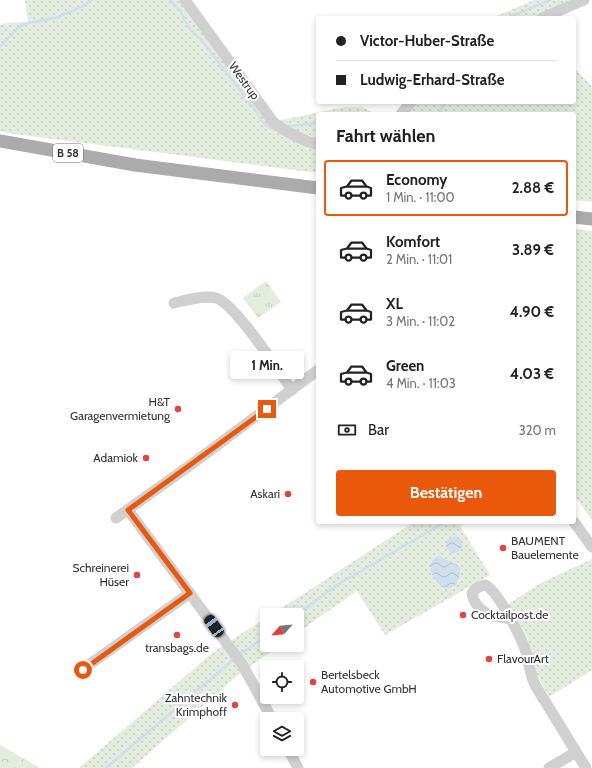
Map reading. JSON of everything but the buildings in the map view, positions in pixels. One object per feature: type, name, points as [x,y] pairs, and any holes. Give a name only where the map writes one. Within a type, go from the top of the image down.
[{"type":"main road","name":"B 58","points":[[0,141],[134,165],[316,188]]},
{"type":"main road","points":[[576,217],[592,220]]},
{"type":"street","name":"Westrup","points":[[185,0],[274,122],[287,132],[302,140],[316,144]]},
{"type":"street","points":[[547,16],[584,0]]},
{"type":"street","points":[[402,112],[409,104]]},
{"type":"street","points":[[174,303],[209,297],[218,298],[228,304],[239,316],[292,390]]},
{"type":"street","points":[[116,518],[316,372]]},
{"type":"street","points":[[128,510],[242,664],[268,712]]},
{"type":"street","points":[[575,524],[592,547]]},
{"type":"street","points":[[83,670],[190,593]]},
{"type":"street","points":[[510,619],[522,642],[531,676],[535,685],[586,768]]},
{"type":"street","points":[[549,768],[576,752]]},
{"type":"street","points":[[292,756],[298,768]]},
{"type":"green space","points":[[25,0],[182,0],[272,124],[316,148],[316,173],[0,131],[0,25],[6,23],[28,22]]},
{"type":"green space","points":[[534,0],[579,0],[542,16],[497,16]]},
{"type":"green space","points":[[576,70],[592,86],[592,202],[576,200],[576,112],[406,112],[412,104],[576,104]]},
{"type":"green space","points":[[345,107],[362,107],[372,112],[320,112]]},
{"type":"green space","points":[[316,113],[316,141],[276,121]]},
{"type":"green space","points":[[576,229],[592,231],[592,520],[576,498]]},
{"type":"green space","points":[[266,281],[281,302],[258,318],[243,298]]},
{"type":"green space","points":[[411,524],[463,524],[460,526],[490,575],[385,635],[357,591],[304,628],[304,608],[282,608]]},
{"type":"green space","points":[[592,559],[592,670],[549,697],[537,675],[527,638],[508,604],[541,583]]},
{"type":"green space","points":[[260,622],[260,652],[270,652],[237,676],[132,768],[79,768],[212,653]]},
{"type":"green space","points":[[0,745],[40,768],[0,768]]},
{"type":"water","points":[[454,537],[460,539],[462,545],[460,551],[454,553],[448,551],[446,545],[448,539]]},
{"type":"water","points":[[439,556],[457,565],[460,569],[457,582],[452,588],[445,587],[438,583],[433,576],[430,568],[432,561]]},
{"type":"waterway","points":[[0,47],[18,28],[24,24],[58,17],[81,7],[91,0]]},
{"type":"waterway","points":[[170,0],[180,11],[189,28],[202,41],[263,122],[274,129]]},
{"type":"waterway","points":[[512,16],[550,0]]},
{"type":"waterway","points":[[439,112],[445,104]]},
{"type":"waterway","points":[[289,126],[316,123]]},
{"type":"waterway","points":[[304,609],[337,585],[442,524]]},
{"type":"waterway","points":[[239,655],[260,640]]},
{"type":"waterway","points":[[106,768],[234,659]]},
{"type":"place","name":"H&T Garagenvermietung","points":[[178,409]]},
{"type":"place","name":"Adamiok","points":[[146,458]]},
{"type":"place","name":"Askari","points":[[288,494]]},
{"type":"place","name":"BAUMENT Bauelemente","points":[[503,548]]},
{"type":"place","name":"Schreinerei Hüser","points":[[137,575]]},
{"type":"place","name":"Cocktailpost.de","points":[[463,615]]},
{"type":"place","name":"transbags.de","points":[[177,635]]},
{"type":"place","name":"FlavourArt","points":[[489,659]]},
{"type":"place","name":"Bertelsbeck Automotive GmbH","points":[[313,682]]},
{"type":"place","name":"Zahntechnik Krimphoff","points":[[235,705]]},
{"type":"route","points":[[83,670],[190,593],[128,510],[267,409]]}]
